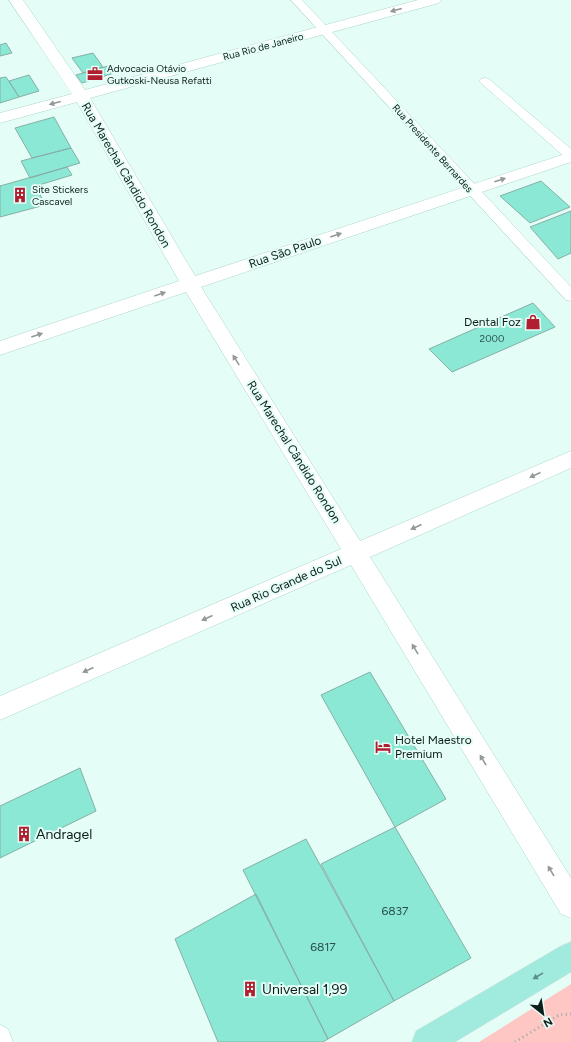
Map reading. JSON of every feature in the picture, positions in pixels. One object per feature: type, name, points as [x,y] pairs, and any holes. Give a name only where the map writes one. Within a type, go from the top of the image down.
[{"type":"main road","name":"Rua Marechal Cândido Rondon","points":[[16,0],[81,96],[190,284],[571,904]]},
{"type":"main road","name":"Rua Rio de Janeiro","points":[[0,118],[434,0]]},
{"type":"main road","name":"Rua São Paulo","points":[[0,348],[571,157]]},
{"type":"main road","name":"Rua Rio Grande do Sul","points":[[0,708],[571,459]]},
{"type":"main road","points":[[427,1042],[571,956]]},
{"type":"street","name":"Rua Presidente Bernardes","points":[[296,0],[571,296]]},
{"type":"street","points":[[486,81],[571,157]]},
{"type":"street","points":[[0,1037],[1,1042]]},
{"type":"path","points":[[515,1042],[560,1015],[571,1014]]},
{"type":"shaded area","points":[[571,984],[571,1042],[479,1042]]},
{"type":"building","points":[[6,43],[12,53],[0,56],[0,45]]},
{"type":"building","points":[[93,53],[103,67],[83,73],[72,58]]},
{"type":"building","name":"Advocacia Otávio Gutkoski-Neusa Refatti","points":[[108,66],[114,73],[82,83],[76,75]]},
{"type":"building","points":[[29,75],[39,91],[19,97],[9,81]]},
{"type":"building","points":[[6,77],[19,97],[0,103],[0,78]]},
{"type":"building","points":[[54,117],[71,148],[32,158],[15,128]]},
{"type":"building","points":[[71,148],[80,163],[30,178],[21,161]]},
{"type":"building","name":"Site Stickers Cascavel","points":[[67,167],[72,175],[36,186],[45,205],[0,217],[0,186]]},
{"type":"building","points":[[541,181],[570,207],[530,223],[500,196]]},
{"type":"building","points":[[571,211],[571,253],[558,259],[530,227]]},
{"type":"building","points":[[533,303],[555,327],[452,372],[429,349]]},
{"type":"building","name":"Hotel Maestro Premium","points":[[370,672],[446,799],[395,827],[321,695]]},
{"type":"building","name":"Andragel","points":[[80,768],[96,811],[0,858],[0,806]]},
{"type":"building","points":[[395,827],[471,958],[394,1001],[321,864]]},
{"type":"building","points":[[306,839],[394,1001],[328,1039],[243,870]]},
{"type":"building","name":"Universal 1,99","points":[[256,894],[328,1039],[323,1042],[218,1042],[175,939]]},
{"type":"place","name":"Advocacia Otávio Gutkoski-Neusa Refatti","points":[[95,74]]},
{"type":"place","name":"Site Stickers Cascavel","points":[[20,195]]},
{"type":"place","name":"Dental Foz","points":[[533,322]]},
{"type":"place","name":"Hotel Maestro Premium","points":[[383,747]]},
{"type":"place","name":"Andragel","points":[[24,834]]},
{"type":"place","name":"Universal 1,99","points":[[250,989]]}]
